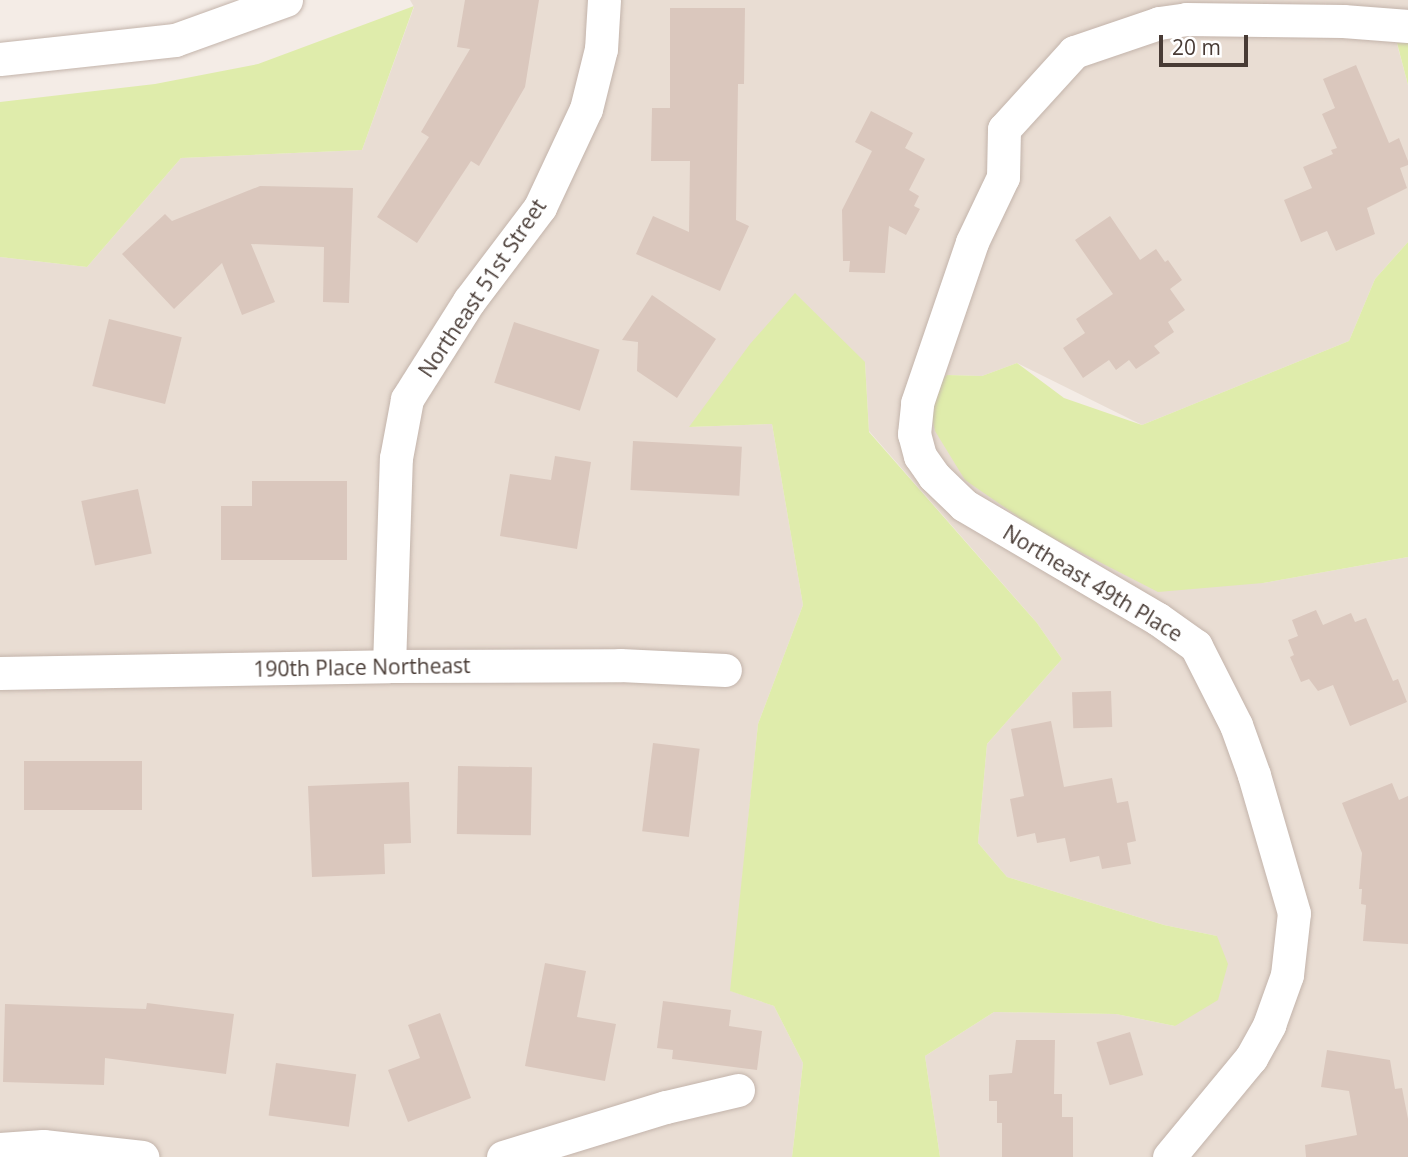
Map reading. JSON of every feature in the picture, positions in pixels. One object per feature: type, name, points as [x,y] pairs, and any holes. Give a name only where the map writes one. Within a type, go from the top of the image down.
[{"type":"street","points":[[0,59],[175,40],[286,0]]},
{"type":"street","name":"Northeast 51st Street","points":[[389,666],[396,458],[407,399],[468,301],[540,207],[586,109],[601,49],[604,0]]},
{"type":"street","name":"Northeast 49th Place","points":[[1169,1157],[1251,1058],[1269,1025],[1287,975],[1294,914],[1280,859],[1236,725],[1196,646],[1158,619],[964,505],[933,476],[920,456],[914,434],[917,403],[972,242],[1003,177],[1004,129],[1073,52],[1159,23],[1186,19],[1268,19],[1408,26]]},
{"type":"street","name":"190th Place Northeast","points":[[0,673],[620,665],[725,670]]},
{"type":"street","points":[[503,1157],[666,1107],[738,1090]]},
{"type":"street","points":[[0,1149],[43,1146],[142,1157]]},
{"type":"shaded area","points":[[410,0],[1408,0],[1408,43],[1397,44],[1408,85],[1408,242],[1375,279],[1349,341],[1142,425],[1017,363],[982,376],[947,375],[1263,583],[1408,557],[1408,1157],[940,1157],[925,1056],[994,1012],[1116,1014],[1175,1026],[1217,936],[1164,925],[1007,877],[978,843],[987,744],[1062,659],[1037,623],[869,431],[865,362],[690,427],[772,424],[803,605],[758,724],[731,991],[774,1006],[803,1063],[792,1157],[0,1157],[0,257],[87,267],[181,158],[362,150],[414,7]]},
{"type":"green space","points":[[414,6],[362,150],[181,158],[87,267],[0,257],[0,102],[155,84],[258,64]]},
{"type":"green space","points":[[1397,43],[1408,43],[1408,85]]},
{"type":"green space","points":[[1408,242],[1408,557],[1263,583],[1158,592],[1039,531],[965,480],[935,431],[927,395],[947,375],[982,376],[1017,363],[1064,398],[1142,425],[1349,341],[1375,279]]},
{"type":"green space","points":[[795,293],[865,362],[869,432],[1037,623],[1062,659],[987,744],[978,843],[1007,877],[1164,925],[1217,936],[1228,964],[1218,1000],[1175,1026],[1116,1014],[994,1012],[925,1056],[940,1157],[792,1157],[803,1063],[774,1006],[730,991],[758,724],[803,605],[772,424],[689,427],[750,344]]},
{"type":"building","points":[[465,0],[539,0],[525,87],[479,166],[471,161],[417,243],[377,217],[429,137],[421,132],[470,49],[457,47]]},
{"type":"building","points":[[670,8],[745,8],[744,84],[738,84],[736,220],[749,226],[720,291],[636,254],[653,216],[689,232],[690,161],[651,161],[652,108],[670,108]]},
{"type":"building","points":[[1356,65],[1389,143],[1399,138],[1408,161],[1408,165],[1400,168],[1407,188],[1367,208],[1375,234],[1336,251],[1327,231],[1301,242],[1284,200],[1312,188],[1303,167],[1333,154],[1331,150],[1337,148],[1322,114],[1335,108],[1323,79]]},
{"type":"building","points":[[871,111],[913,133],[905,148],[925,159],[909,190],[919,196],[914,206],[920,209],[906,235],[889,226],[885,273],[849,272],[850,261],[843,261],[842,210],[872,151],[855,142]]},
{"type":"building","points":[[260,186],[353,188],[349,303],[323,302],[324,247],[251,244],[275,302],[242,315],[222,263],[174,309],[122,254],[165,214],[172,221]]},
{"type":"building","points":[[1110,216],[1140,260],[1156,249],[1165,262],[1168,260],[1182,280],[1170,289],[1185,310],[1168,322],[1174,332],[1154,346],[1160,353],[1136,369],[1129,360],[1116,370],[1109,360],[1083,378],[1063,348],[1085,333],[1076,319],[1113,294],[1075,240]]},
{"type":"building","points":[[652,295],[716,339],[677,398],[637,371],[638,342],[622,340]]},
{"type":"building","points":[[109,319],[182,337],[165,404],[92,386]]},
{"type":"building","points":[[514,322],[600,350],[580,411],[494,383]]},
{"type":"building","points":[[633,441],[742,447],[739,496],[630,490]]},
{"type":"building","points":[[555,456],[591,462],[577,549],[500,536],[510,474],[551,480]]},
{"type":"building","points":[[252,481],[347,481],[347,560],[221,560],[221,506],[252,506]]},
{"type":"building","points":[[138,489],[152,554],[95,566],[81,501]]},
{"type":"building","points":[[1316,610],[1323,625],[1351,613],[1355,622],[1366,618],[1393,681],[1398,679],[1407,702],[1350,726],[1333,685],[1318,691],[1309,679],[1301,682],[1290,657],[1294,655],[1288,640],[1298,636],[1292,620]]},
{"type":"building","points":[[1111,691],[1112,727],[1073,728],[1072,692]]},
{"type":"building","points":[[1051,721],[1064,787],[1112,778],[1117,803],[1128,801],[1136,841],[1127,843],[1131,864],[1102,869],[1099,856],[1070,862],[1065,838],[1037,843],[1035,833],[1017,837],[1010,799],[1024,796],[1011,729]]},
{"type":"building","points":[[653,743],[700,749],[689,837],[642,831]]},
{"type":"building","points":[[24,761],[142,761],[142,810],[24,810]]},
{"type":"building","points":[[458,766],[532,767],[531,835],[457,834]]},
{"type":"building","points":[[409,782],[411,843],[384,844],[385,874],[312,877],[308,786]]},
{"type":"building","points":[[1392,783],[1399,800],[1408,796],[1408,944],[1363,941],[1366,905],[1361,904],[1362,889],[1359,889],[1362,853],[1342,803]]},
{"type":"building","points":[[545,963],[586,971],[577,1017],[616,1024],[605,1081],[525,1066]]},
{"type":"building","points":[[663,1001],[731,1010],[729,1026],[762,1031],[757,1070],[672,1059],[673,1050],[657,1048]]},
{"type":"building","points":[[147,1003],[234,1014],[226,1074],[105,1058],[104,1085],[3,1082],[5,1004],[146,1009]]},
{"type":"building","points":[[440,1013],[471,1098],[408,1122],[388,1070],[420,1058],[408,1025]]},
{"type":"building","points":[[1130,1032],[1143,1075],[1110,1085],[1097,1042]]},
{"type":"building","points":[[1016,1040],[1055,1040],[1054,1094],[1062,1094],[1062,1117],[1073,1117],[1073,1157],[1002,1157],[1002,1123],[997,1123],[997,1101],[989,1101],[989,1075],[1012,1073]]},
{"type":"building","points":[[1327,1050],[1390,1060],[1395,1089],[1402,1088],[1408,1119],[1408,1157],[1306,1157],[1305,1145],[1357,1135],[1349,1091],[1321,1087]]},
{"type":"building","points":[[276,1063],[356,1074],[349,1127],[269,1115]]}]
